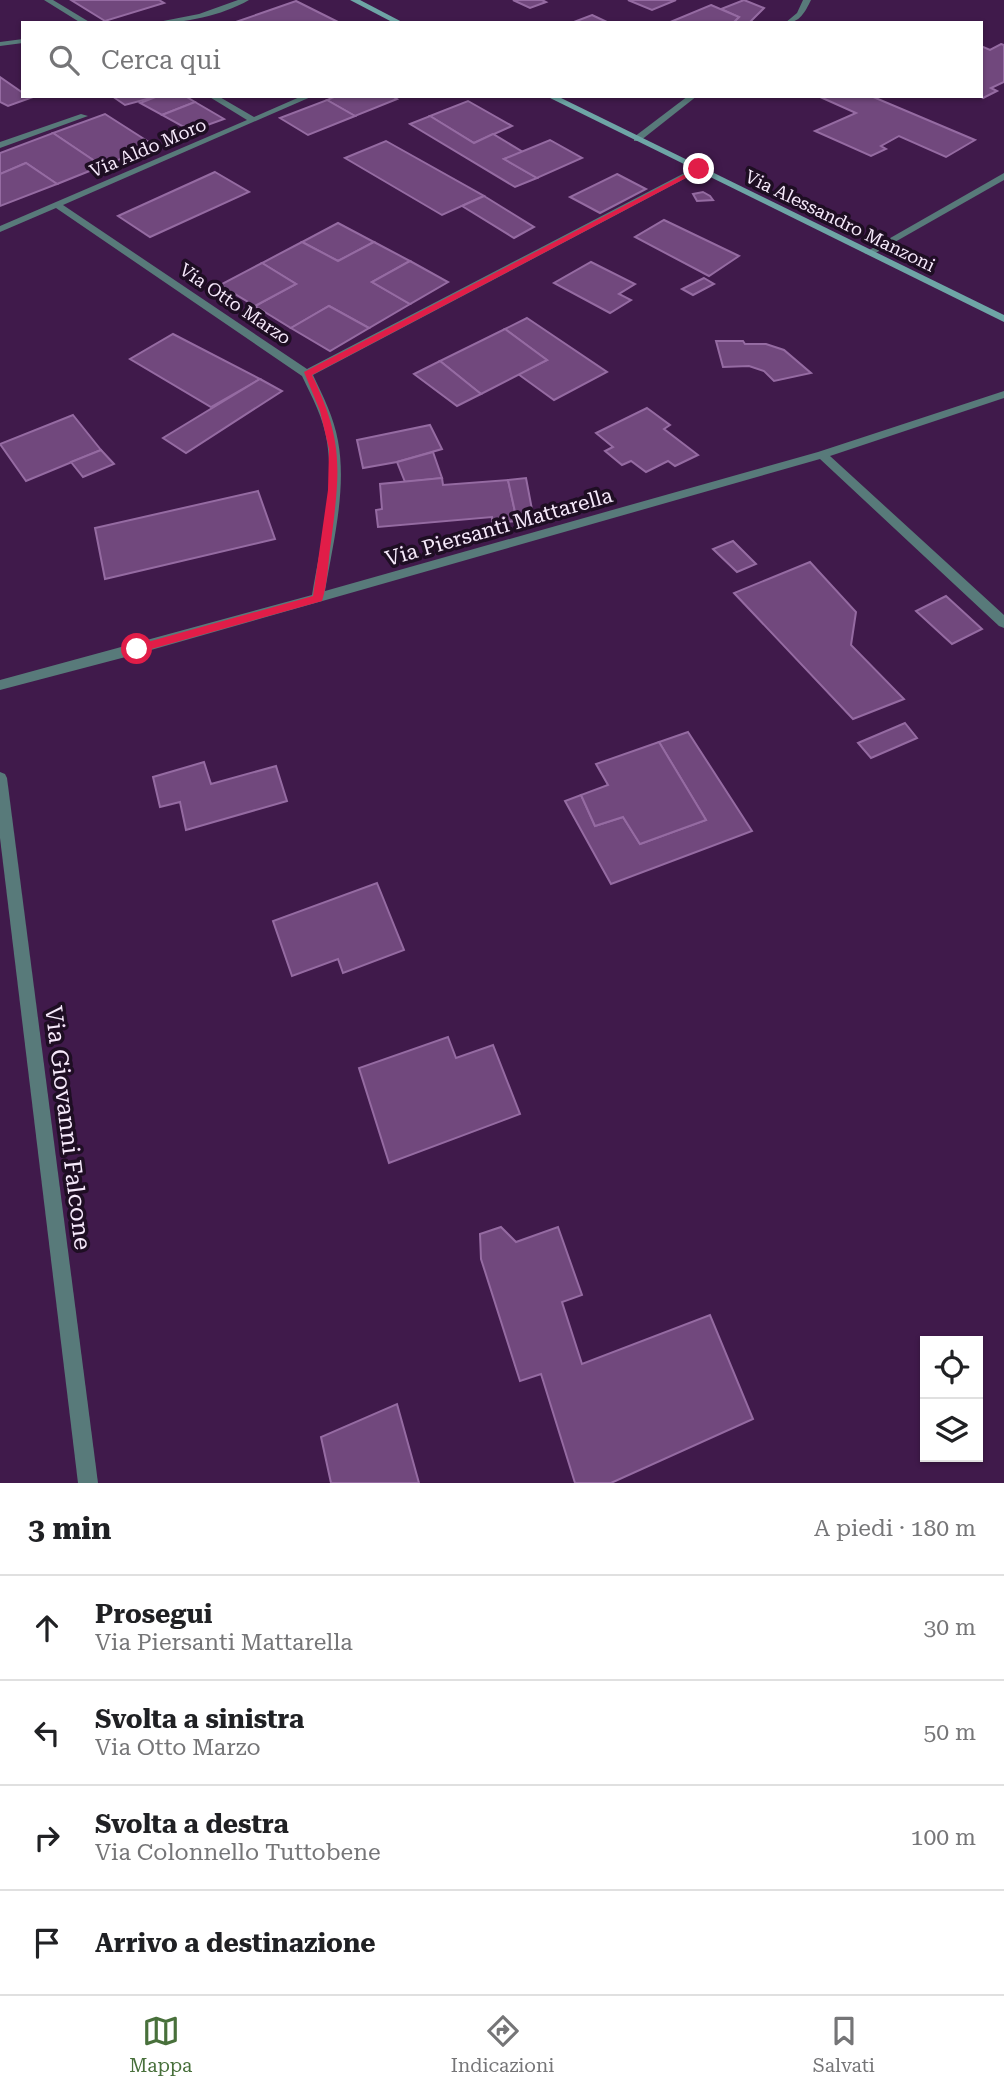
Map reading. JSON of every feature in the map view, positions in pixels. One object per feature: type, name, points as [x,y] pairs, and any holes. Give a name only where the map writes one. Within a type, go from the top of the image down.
[{"type":"main road","points":[[354,0],[396,21]]},
{"type":"main road","name":"Via Alessandro Manzoni","points":[[554,98],[1004,319]]},
{"type":"street","points":[[48,0],[84,21]]},
{"type":"street","points":[[169,21],[200,16],[245,0]]},
{"type":"street","points":[[791,21],[800,14],[807,0]]},
{"type":"street","points":[[0,44],[21,41]]},
{"type":"street","points":[[215,98],[253,120]]},
{"type":"street","name":"Via Aldo Moro","points":[[0,229],[304,98]]},
{"type":"street","points":[[637,139],[690,98]]},
{"type":"street","points":[[0,145],[84,116]]},
{"type":"street","points":[[318,598],[333,490],[334,449],[324,411],[307,374],[699,169]]},
{"type":"street","points":[[869,253],[1004,176]]},
{"type":"street","name":"Via Otto Marzo","points":[[57,205],[307,374]]},
{"type":"street","name":"Via Piersanti Mattarella","points":[[0,685],[822,455],[1004,394]]},
{"type":"street","points":[[822,455],[1004,623]]},
{"type":"street","name":"Via Giovanni Falcone","points":[[0,778],[88,1483]]},
{"type":"building","points":[[71,0],[159,0],[164,3],[105,21]]},
{"type":"building","points":[[513,0],[542,0],[546,2],[530,8]]},
{"type":"building","points":[[628,0],[676,0],[652,10]]},
{"type":"building","points":[[744,0],[764,8],[751,21],[735,21],[739,17],[721,9]]},
{"type":"building","points":[[296,1],[336,21],[239,21]]},
{"type":"building","points":[[711,5],[739,17],[735,21],[673,21]]},
{"type":"building","points":[[592,15],[605,21],[577,21]]},
{"type":"building","points":[[1004,45],[1004,82],[991,88],[997,91],[983,98],[983,47],[990,50]]},
{"type":"building","points":[[0,77],[21,92],[21,98],[30,98],[8,106],[0,102]]},
{"type":"building","points":[[115,98],[151,98],[125,105]]},
{"type":"building","points":[[153,98],[188,98],[195,102],[162,115],[140,103]]},
{"type":"building","points":[[332,98],[397,99],[355,116],[327,100]]},
{"type":"building","points":[[822,98],[876,98],[975,140],[946,157],[899,136],[881,146],[886,149],[871,156],[815,131],[856,113]]},
{"type":"building","points":[[327,100],[355,116],[308,135],[280,118]]},
{"type":"building","points":[[468,101],[512,126],[474,143],[430,116]]},
{"type":"building","points":[[195,102],[224,119],[191,131],[162,115]]},
{"type":"building","points":[[105,114],[155,146],[102,166],[53,133]]},
{"type":"building","points":[[430,116],[474,143],[493,134],[523,152],[504,159],[537,178],[515,187],[410,124]]},
{"type":"building","points":[[53,133],[102,166],[57,184],[26,163],[0,174],[0,153]]},
{"type":"building","points":[[550,140],[582,158],[537,178],[504,159]]},
{"type":"building","points":[[386,141],[484,196],[442,215],[345,158]]},
{"type":"building","points":[[26,163],[57,184],[0,206],[0,174]]},
{"type":"building","points":[[215,172],[249,192],[150,237],[118,216]]},
{"type":"building","points":[[617,174],[646,189],[600,213],[570,197]]},
{"type":"building","points":[[703,192],[713,200],[697,201],[693,194]]},
{"type":"building","points":[[484,196],[534,227],[514,238],[462,206]]},
{"type":"building","points":[[664,220],[739,256],[709,276],[635,237]]},
{"type":"building","points":[[338,223],[374,242],[338,261],[302,242]]},
{"type":"building","points":[[302,242],[338,261],[374,242],[410,261],[372,282],[410,304],[369,328],[329,306],[291,328],[255,306],[296,284],[262,263]]},
{"type":"building","points":[[410,261],[448,282],[410,304],[372,282]]},
{"type":"building","points":[[591,262],[635,284],[619,294],[631,300],[610,313],[554,283]]},
{"type":"building","points":[[262,263],[296,284],[255,306],[220,285]]},
{"type":"building","points":[[704,278],[714,284],[693,295],[682,289]]},
{"type":"building","points":[[329,306],[369,328],[330,351],[291,328]]},
{"type":"building","points":[[527,318],[607,372],[554,400],[518,374],[547,360],[505,329]]},
{"type":"building","points":[[505,329],[547,360],[481,394],[440,361]]},
{"type":"building","points":[[173,334],[260,379],[211,407],[130,359]]},
{"type":"building","points":[[716,341],[766,344],[784,350],[811,373],[774,381],[764,371],[749,366],[723,367]]},
{"type":"building","points":[[440,361],[481,394],[457,406],[414,374]]},
{"type":"building","points":[[260,379],[282,391],[186,453],[163,438]]},
{"type":"building","points":[[647,408],[670,425],[664,429],[698,455],[675,466],[668,461],[646,472],[631,461],[622,465],[605,451],[613,447],[596,433]]},
{"type":"building","points":[[73,415],[101,450],[26,481],[0,444]]},
{"type":"building","points":[[430,425],[442,449],[397,462],[363,468],[357,440]]},
{"type":"building","points":[[101,450],[114,464],[83,477],[71,462]]},
{"type":"building","points":[[433,452],[442,478],[405,482],[397,462]]},
{"type":"building","points":[[442,478],[443,485],[508,480],[517,521],[492,523],[492,517],[378,527],[376,510],[382,509],[380,484]]},
{"type":"building","points":[[526,478],[534,520],[517,521],[508,480]]},
{"type":"building","points":[[258,491],[275,539],[105,579],[95,528]]},
{"type":"building","points":[[733,541],[756,564],[737,572],[713,549]]},
{"type":"building","points":[[810,562],[856,612],[851,645],[904,699],[853,719],[734,593]]},
{"type":"building","points":[[946,596],[982,629],[952,644],[916,611]]},
{"type":"building","points":[[905,723],[917,738],[871,758],[858,743]]},
{"type":"building","points":[[688,732],[752,831],[611,884],[565,801],[581,795],[595,826],[623,817],[640,844],[706,820],[659,742]]},
{"type":"building","points":[[659,742],[706,820],[640,844],[623,817],[595,826],[581,795],[608,785],[596,764]]},
{"type":"building","points":[[204,762],[211,784],[276,766],[287,801],[186,830],[180,802],[160,807],[153,777]]},
{"type":"building","points":[[377,883],[404,950],[343,973],[338,959],[292,976],[273,921]]},
{"type":"building","points":[[448,1037],[456,1058],[493,1045],[520,1114],[389,1163],[359,1068]]},
{"type":"building","points":[[501,1227],[516,1242],[558,1227],[582,1295],[562,1302],[582,1364],[710,1315],[753,1419],[611,1483],[575,1483],[541,1374],[520,1381],[481,1259],[480,1234]]},
{"type":"building","points":[[397,1404],[419,1483],[331,1483],[321,1437]]},
{"type":"route","points":[[137,649],[318,598],[333,490],[334,449],[324,411],[307,374],[699,169]]}]
